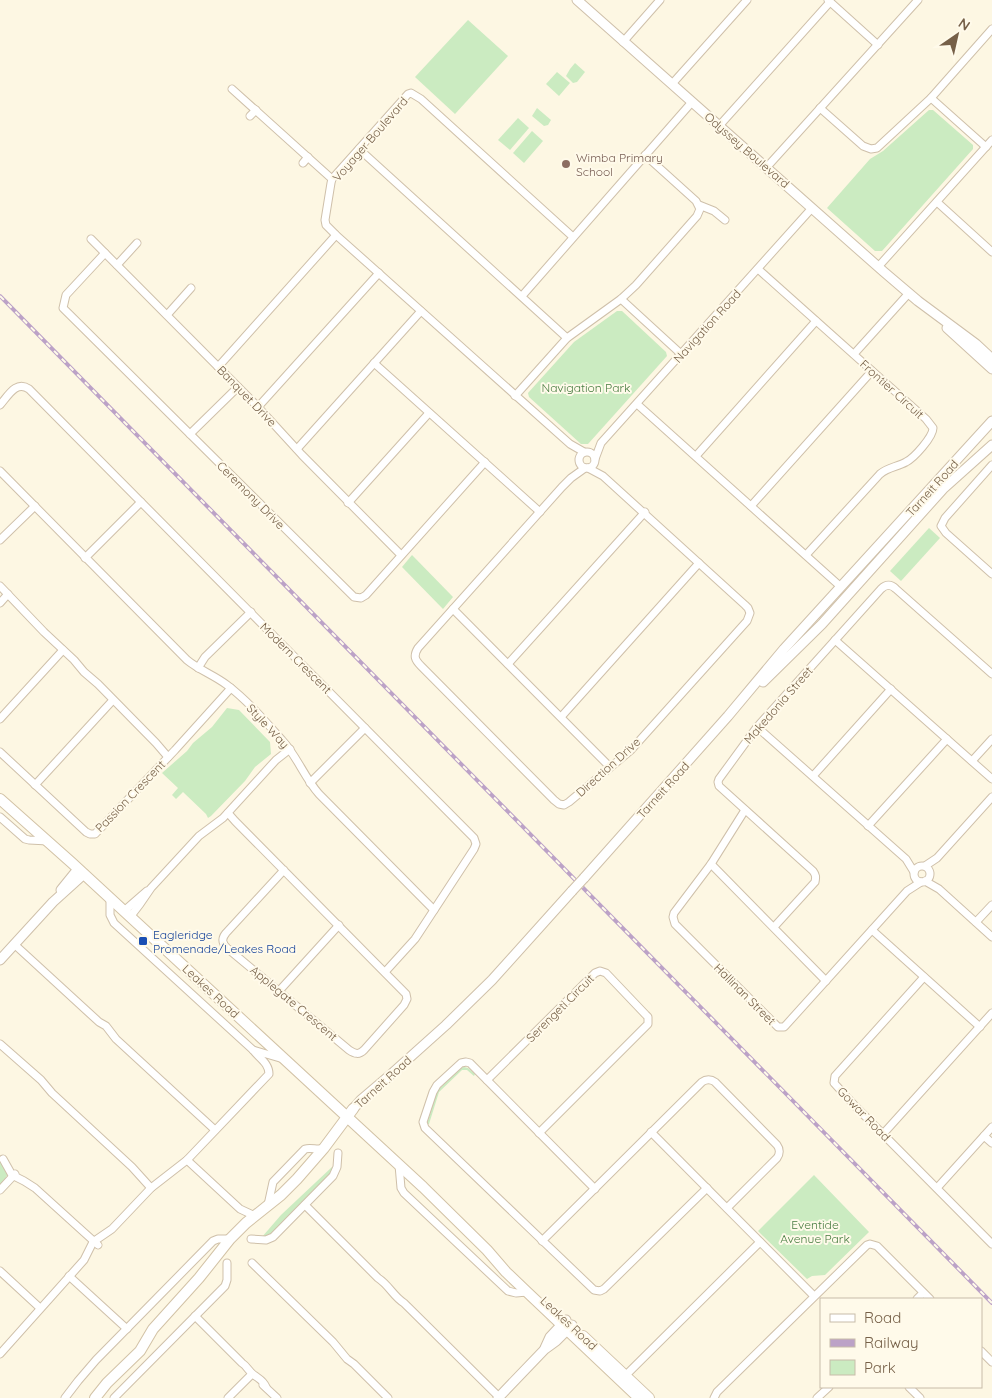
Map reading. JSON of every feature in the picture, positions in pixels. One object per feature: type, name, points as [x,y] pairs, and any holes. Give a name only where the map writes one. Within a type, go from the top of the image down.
[{"type":"main road","name":"Leakes Road","points":[[0,799],[81,871],[285,1060],[350,1113],[399,1165],[487,1250],[514,1272],[566,1325],[623,1378],[649,1398]]},
{"type":"main road","name":"Tarneit Road","points":[[95,1398],[106,1383],[140,1351],[154,1328],[199,1278],[230,1239],[297,1179],[324,1148],[350,1113]]},
{"type":"main road","name":"Leakes Road","points":[[487,1250],[527,1292],[566,1325]]},
{"type":"main road","name":"Leakes Road","points":[[623,1378],[639,1398]]},
{"type":"street","name":"Odyssey Boulevard","points":[[576,0],[878,267],[992,359]]},
{"type":"street","points":[[622,42],[660,0]]},
{"type":"street","points":[[672,84],[747,0]]},
{"type":"street","points":[[766,168],[918,0]]},
{"type":"street","points":[[719,126],[828,1],[878,45]]},
{"type":"street","points":[[820,108],[862,146],[871,149],[880,146],[931,98],[992,29]]},
{"type":"street","points":[[232,89],[256,110],[305,160],[332,179]]},
{"type":"street","name":"Voyager Boulevard","points":[[573,237],[415,94],[411,93],[408,94],[332,179],[325,220],[326,225],[378,274],[570,444],[585,452]]},
{"type":"street","points":[[931,98],[986,146]]},
{"type":"street","points":[[522,296],[692,102]]},
{"type":"street","points":[[250,116],[256,110]]},
{"type":"street","points":[[878,267],[992,140]]},
{"type":"street","points":[[359,150],[568,338]]},
{"type":"street","points":[[645,155],[699,205],[714,211],[724,220]]},
{"type":"street","points":[[936,202],[992,251]]},
{"type":"street","points":[[515,396],[568,338],[621,299],[636,285],[697,216],[700,208],[699,205]]},
{"type":"street","name":"Navigation Road","points":[[595,460],[601,444],[812,208]]},
{"type":"street","points":[[218,367],[336,235]]},
{"type":"street","name":"Banquet Drive","points":[[91,239],[258,407],[401,555]]},
{"type":"street","points":[[117,265],[137,243]]},
{"type":"street","name":"Ceremony Drive","points":[[105,253],[66,295],[63,308],[354,597],[361,598],[366,595],[485,462]]},
{"type":"street","name":"Frontier Circuit","points":[[758,269],[930,422],[933,428],[933,433],[909,460],[889,467],[877,476],[806,555]]},
{"type":"street","points":[[258,407],[378,274]]},
{"type":"street","points":[[167,315],[191,288]]},
{"type":"street","points":[[854,354],[909,293]]},
{"type":"street","points":[[621,299],[681,354]]},
{"type":"street","name":"Odyssey Boulevard","points":[[918,300],[992,369]]},
{"type":"street","points":[[297,449],[421,311]]},
{"type":"street","points":[[696,456],[816,321]]},
{"type":"street","points":[[374,363],[540,512]]},
{"type":"street","points":[[751,506],[872,371]]},
{"type":"street","name":"Modern Crescent","points":[[0,405],[17,387],[21,385],[27,387],[475,840],[474,849],[415,939],[385,972]]},
{"type":"street","points":[[190,434],[238,387]]},
{"type":"street","points":[[637,404],[841,588],[844,592],[840,603]]},
{"type":"street","points":[[348,502],[429,413]]},
{"type":"street","name":"Tarneit Road","points":[[350,1113],[361,1100],[446,1026],[492,980],[572,892],[784,649],[992,421]]},
{"type":"street","name":"Voyager Boulevard","points":[[570,444],[578,461]]},
{"type":"street","name":"Navigation Road","points":[[585,452],[601,444]]},
{"type":"street","points":[[734,708],[766,680],[822,624],[943,489],[992,445]]},
{"type":"street","points":[[571,478],[579,456],[585,452],[592,453],[603,476]]},
{"type":"street","points":[[595,460],[593,465],[571,478],[454,609],[610,767]]},
{"type":"street","points":[[560,717],[699,563],[645,512],[603,476],[580,465],[578,461]]},
{"type":"street","points":[[992,465],[945,518],[941,526],[946,533],[992,574]]},
{"type":"street","name":"Style Way","points":[[0,472],[182,656],[231,688],[274,731],[290,749],[319,794],[434,910]]},
{"type":"street","points":[[86,558],[141,502]]},
{"type":"street","points":[[0,540],[34,506]]},
{"type":"street","points":[[508,664],[645,512]]},
{"type":"street","points":[[841,588],[850,588],[879,554],[902,534]]},
{"type":"street","name":"Direction Drive","points":[[454,609],[418,648],[415,657],[418,663],[559,804],[564,805],[631,750],[747,621],[750,613],[745,604],[699,563]]},
{"type":"street","name":"Makedonia Street","points":[[774,928],[816,878],[815,874],[722,789],[718,782],[757,727],[883,587],[890,585],[896,588],[992,674]]},
{"type":"street","points":[[0,586],[168,757]]},
{"type":"street","points":[[0,603],[8,594]]},
{"type":"street","points":[[198,668],[205,657],[250,612]]},
{"type":"street","points":[[835,640],[992,779]]},
{"type":"street","points":[[0,718],[64,650]]},
{"type":"street","name":"Passion Crescent","points":[[0,752],[86,832],[93,834],[99,830],[168,757],[231,688]]},
{"type":"street","points":[[813,776],[891,689]]},
{"type":"street","points":[[35,785],[113,700]]},
{"type":"street","points":[[757,727],[925,874],[992,937]]},
{"type":"street","points":[[310,782],[365,728]]},
{"type":"street","points":[[868,826],[947,739]]},
{"type":"street","points":[[972,761],[992,739]]},
{"type":"street","points":[[127,914],[134,901],[151,888],[199,836],[228,814],[276,760],[290,749]]},
{"type":"street","name":"Hallinan Street","points":[[745,810],[711,864],[676,910],[673,920],[775,1026],[784,1027],[907,891],[925,874],[992,797]]},
{"type":"street","points":[[228,814],[385,972]]},
{"type":"street","points":[[0,817],[25,839],[48,841]]},
{"type":"street","points":[[906,859],[918,881],[925,874]]},
{"type":"street","points":[[711,864],[826,981]]},
{"type":"street","name":"Hallinan Street","points":[[907,891],[916,868],[925,874]]},
{"type":"street","name":"Applegate Crescent","points":[[284,870],[226,933],[222,939],[224,945],[356,1054],[364,1050],[406,1003],[407,996],[405,992],[385,972]]},
{"type":"street","points":[[0,960],[52,902],[63,886],[81,871]]},
{"type":"street","points":[[0,1354],[69,1276],[84,1260],[91,1256],[95,1244],[107,1238],[112,1229],[151,1188],[187,1160],[268,1075],[269,1069],[266,1064],[253,1050],[112,921],[110,898]]},
{"type":"street","points":[[976,922],[992,905]]},
{"type":"street","points":[[279,991],[339,925]]},
{"type":"street","points":[[872,930],[980,1027]]},
{"type":"street","points":[[14,944],[99,1022],[106,1026],[116,1038],[215,1130]]},
{"type":"street","name":"Serengeti Circuit","points":[[487,1080],[595,973],[600,971],[606,973],[648,1017],[648,1024],[539,1133]]},
{"type":"street","name":"Gowar Road","points":[[924,977],[834,1078],[834,1083],[992,1244]]},
{"type":"street","points":[[883,1134],[992,1013]]},
{"type":"street","points":[[0,1044],[42,1080],[52,1093],[132,1167],[151,1188]]},
{"type":"street","name":"Leakes Road","points":[[253,1050],[285,1060]]},
{"type":"street","points":[[595,1189],[468,1062],[459,1064],[433,1092],[423,1126],[542,1241],[597,1291],[602,1290],[707,1188]]},
{"type":"street","points":[[542,1241],[704,1081],[712,1080],[722,1089],[777,1145],[780,1151],[777,1158],[727,1208]]},
{"type":"street","points":[[937,1188],[992,1127]]},
{"type":"street","points":[[651,1132],[814,1296]]},
{"type":"street","points":[[984,1136],[992,1143]]},
{"type":"street","points":[[268,1205],[274,1180],[306,1149],[320,1150],[324,1148]]},
{"type":"street","points":[[251,1239],[270,1239],[335,1172],[338,1153]]},
{"type":"street","points":[[1,1158],[11,1164],[15,1174],[35,1188],[95,1244]]},
{"type":"street","points":[[187,1160],[240,1209],[255,1216]]},
{"type":"street","name":"Leakes Road","points":[[399,1165],[401,1188],[404,1193],[508,1291],[516,1293],[527,1292]]},
{"type":"street","points":[[0,1190],[15,1174]]},
{"type":"street","points":[[304,1205],[378,1278],[385,1282],[398,1299],[499,1398],[545,1349],[556,1341],[566,1325]]},
{"type":"street","points":[[240,1209],[246,1223]]},
{"type":"street","name":"Tarneit Road","points":[[65,1398],[86,1370],[214,1241],[230,1239]]},
{"type":"street","points":[[623,1378],[760,1242]]},
{"type":"street","points":[[714,1398],[717,1392],[814,1296],[863,1248],[870,1244],[877,1246],[929,1298]]},
{"type":"street","points":[[252,1263],[388,1398]]},
{"type":"street","points":[[114,1398],[225,1286],[227,1264]]},
{"type":"street","points":[[0,1271],[40,1308]]},
{"type":"street","points":[[69,1276],[127,1329]]},
{"type":"street","points":[[918,1298],[923,1293]]},
{"type":"street","points":[[195,1316],[242,1363],[245,1373],[262,1380],[277,1398]]},
{"type":"street","points":[[982,1352],[992,1362]]},
{"type":"street","points":[[228,1398],[250,1375]]},
{"type":"street","points":[[817,1398],[828,1388]]},
{"type":"street","points":[[910,1388],[920,1398]]},
{"type":"green space","points":[[468,20],[508,56],[455,114],[415,77]]},
{"type":"green space","points":[[575,63],[585,72],[577,82],[573,83],[566,76]]},
{"type":"green space","points":[[557,72],[570,83],[559,96],[546,84]]},
{"type":"green space","points":[[537,108],[551,120],[548,125],[544,126],[532,116]]},
{"type":"green space","points":[[929,110],[933,110],[973,145],[973,149],[882,251],[875,251],[827,208],[870,159],[883,151]]},
{"type":"green space","points":[[518,118],[529,128],[510,150],[498,140]]},
{"type":"green space","points":[[532,131],[543,141],[524,163],[513,153]]},
{"type":"green space","name":"Navigation Park","points":[[617,311],[622,311],[666,352],[667,356],[588,444],[581,444],[529,397],[528,393],[574,342]]},
{"type":"green space","points":[[929,528],[940,538],[901,581],[890,571]]},
{"type":"green space","points":[[412,555],[453,597],[443,609],[402,567]]},
{"type":"green space","points":[[227,708],[239,710],[270,742],[271,754],[255,767],[245,781],[208,818],[183,792],[176,799],[172,795],[178,788],[162,773],[212,727]]},
{"type":"green space","points":[[464,1067],[475,1074],[474,1076],[467,1070],[462,1070],[439,1092],[429,1124],[427,1124],[437,1091],[460,1068]]},
{"type":"green space","points":[[0,1162],[8,1173],[0,1185]]},
{"type":"green space","points":[[332,1167],[332,1173],[269,1236],[262,1237],[281,1215]]},
{"type":"green space","name":"Eventide Avenue Park","points":[[814,1175],[869,1232],[825,1275],[812,1276],[807,1279],[758,1231]]},
{"type":"railway","points":[[0,296],[992,1303]]},
{"type":"place","name":"Wimba Primary School","points":[[566,164]]},
{"type":"place","name":"Eagleridge Promenade/Leakes Road","points":[[143,941]]}]
